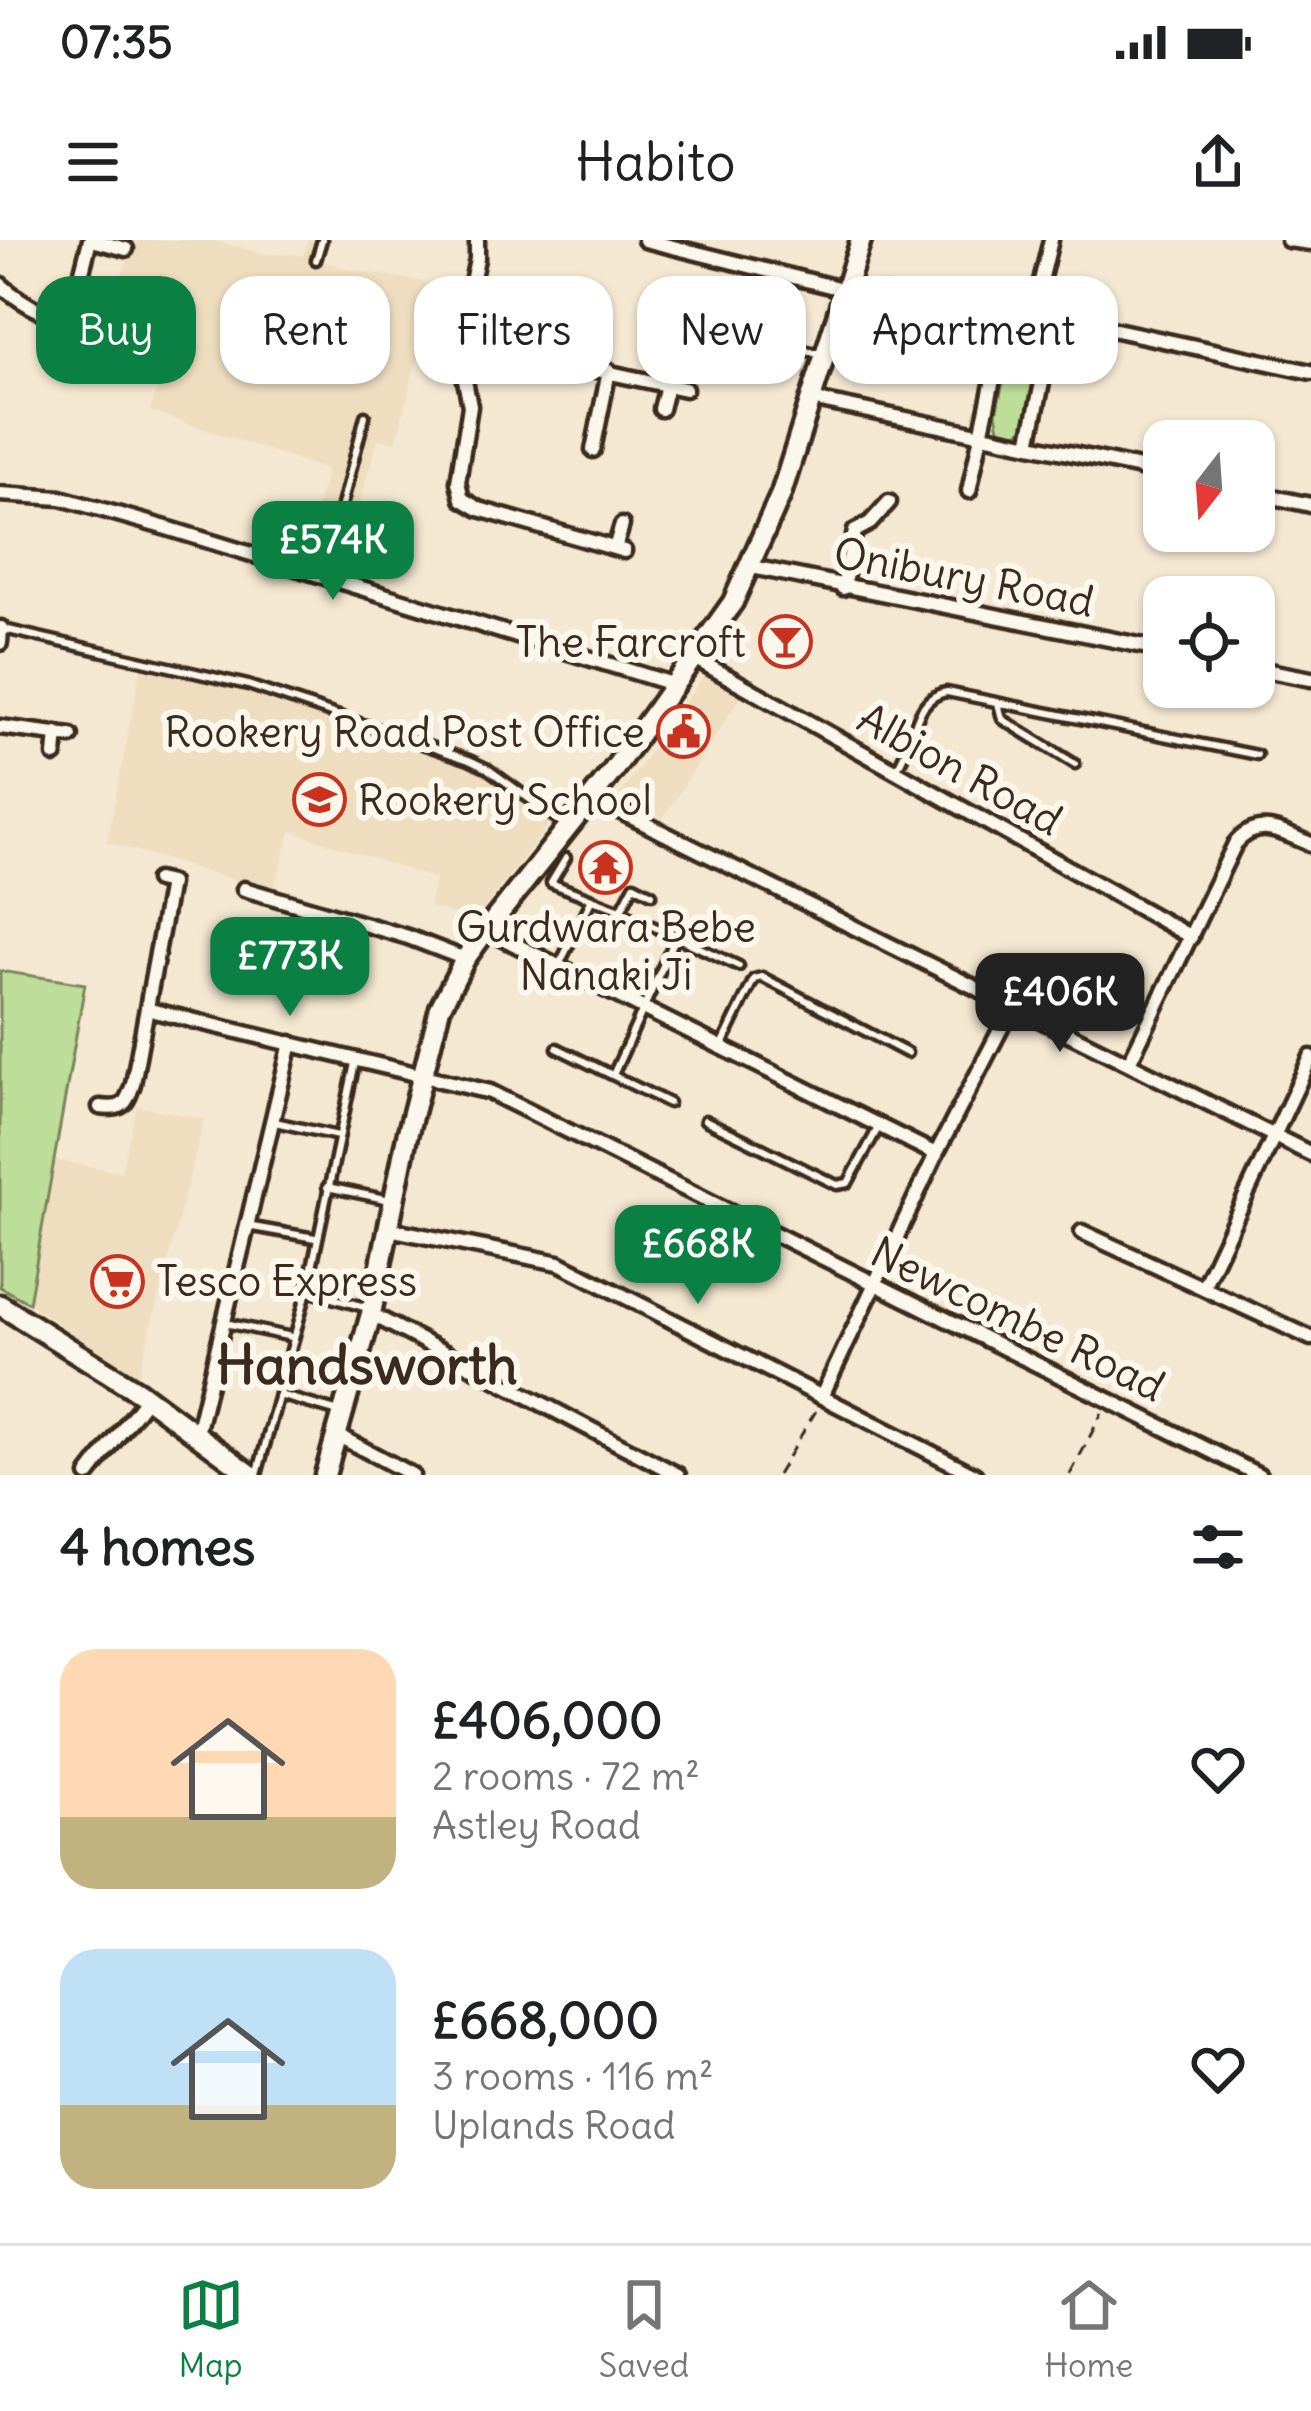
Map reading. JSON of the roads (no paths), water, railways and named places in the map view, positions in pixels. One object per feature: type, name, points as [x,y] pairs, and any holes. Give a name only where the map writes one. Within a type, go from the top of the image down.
[{"type":"main road","points":[[850,276],[860,240]]},
{"type":"main road","points":[[325,1475],[371,1311],[440,1008],[486,930],[675,688],[752,567],[830,339]]},
{"type":"main road","points":[[0,1305],[147,1398],[254,1475]]},
{"type":"street","points":[[81,276],[91,240],[126,250]]},
{"type":"street","points":[[473,276],[477,240]]},
{"type":"street","points":[[645,240],[830,285]]},
{"type":"street","points":[[1042,276],[1051,240]]},
{"type":"street","points":[[1288,240],[1311,243]]},
{"type":"street","points":[[0,284],[36,309]]},
{"type":"street","points":[[1118,331],[1311,372]]},
{"type":"street","points":[[613,372],[685,389]]},
{"type":"street","points":[[464,384],[470,406],[458,482],[463,499],[479,509],[620,550],[622,525]]},
{"type":"street","points":[[593,450],[606,384]]},
{"type":"street","points":[[969,491],[993,384]]},
{"type":"street","points":[[1029,444],[1041,384]]},
{"type":"street","points":[[662,409],[667,385]]},
{"type":"street","points":[[811,399],[1143,468]]},
{"type":"street","points":[[0,494],[61,498],[323,575],[675,688]]},
{"type":"street","points":[[1275,497],[1311,505]]},
{"type":"street","points":[[843,588],[856,531],[890,502]]},
{"type":"street","name":"Onibury Road","points":[[752,567],[1143,646]]},
{"type":"street","points":[[0,643],[2,628]]},
{"type":"street","name":"Albion Road","points":[[696,658],[1191,937]]},
{"type":"street","points":[[1275,672],[1311,679]]},
{"type":"street","points":[[0,727],[64,735],[56,755]]},
{"type":"street","points":[[591,797],[1311,1154]]},
{"type":"street","points":[[1129,1063],[1235,844],[1254,827],[1267,827],[1311,844]]},
{"type":"street","points":[[100,1108],[126,1105],[150,1010],[170,883],[157,880]]},
{"type":"street","points":[[244,889],[466,959]]},
{"type":"street","points":[[486,930],[936,1154]]},
{"type":"street","points":[[822,1396],[936,1154],[1013,1005]]},
{"type":"street","name":"Newcombe Road","points":[[150,1010],[490,1092],[1258,1475]]},
{"type":"street","points":[[197,1434],[291,1043]]},
{"type":"street","points":[[1204,1286],[1311,1058]]},
{"type":"street","points":[[389,1229],[560,1264],[975,1475]]},
{"type":"street","points":[[1082,1232],[1311,1338]]},
{"type":"street","points":[[371,1311],[678,1475]]},
{"type":"street","points":[[88,1475],[147,1398]]},
{"type":"street","points":[[337,1436],[412,1475]]},
{"type":"lane","points":[[316,260],[322,240]]},
{"type":"lane","points":[[806,351],[825,355]]},
{"type":"lane","points":[[323,575],[365,416]]},
{"type":"lane","points":[[2,628],[248,685],[447,752],[488,769],[567,826]]},
{"type":"lane","points":[[896,771],[910,748],[923,702],[931,694],[947,692],[1257,754]]},
{"type":"lane","points":[[998,703],[1003,719],[1075,764]]},
{"type":"lane","points":[[566,858],[551,883],[621,910],[634,885],[652,894]]},
{"type":"lane","points":[[559,965],[592,899]]},
{"type":"lane","points":[[629,915],[739,965]]},
{"type":"lane","points":[[613,1076],[676,937]]},
{"type":"lane","points":[[722,1045],[754,979],[762,977],[907,1053]]},
{"type":"lane","points":[[556,1048],[669,1103]]},
{"type":"lane","points":[[254,1475],[307,1291],[356,1058]]},
{"type":"lane","points":[[704,1120],[837,1185],[848,1183],[880,1125]]},
{"type":"lane","points":[[271,1122],[338,1136]]},
{"type":"lane","points":[[326,1187],[394,1201]]},
{"type":"lane","points":[[248,1226],[316,1238]]},
{"type":"lane","points":[[307,1291],[371,1311]]},
{"type":"lane","points":[[226,1323],[293,1337]]},
{"type":"lane","points":[[279,1395],[343,1413]]},
{"type":"place","name":"The Farcroft","points":[[785,642]]},
{"type":"place","name":"Rookery Road Post Office","points":[[684,732]]},
{"type":"place","name":"Rookery School","points":[[319,800]]},
{"type":"place","name":"Gurdwara Bebe Nanaki Ji","points":[[606,868]]},
{"type":"place","name":"Tesco Express","points":[[117,1281]]},
{"type":"district","name":"Handsworth","points":[[367,1365]]}]
